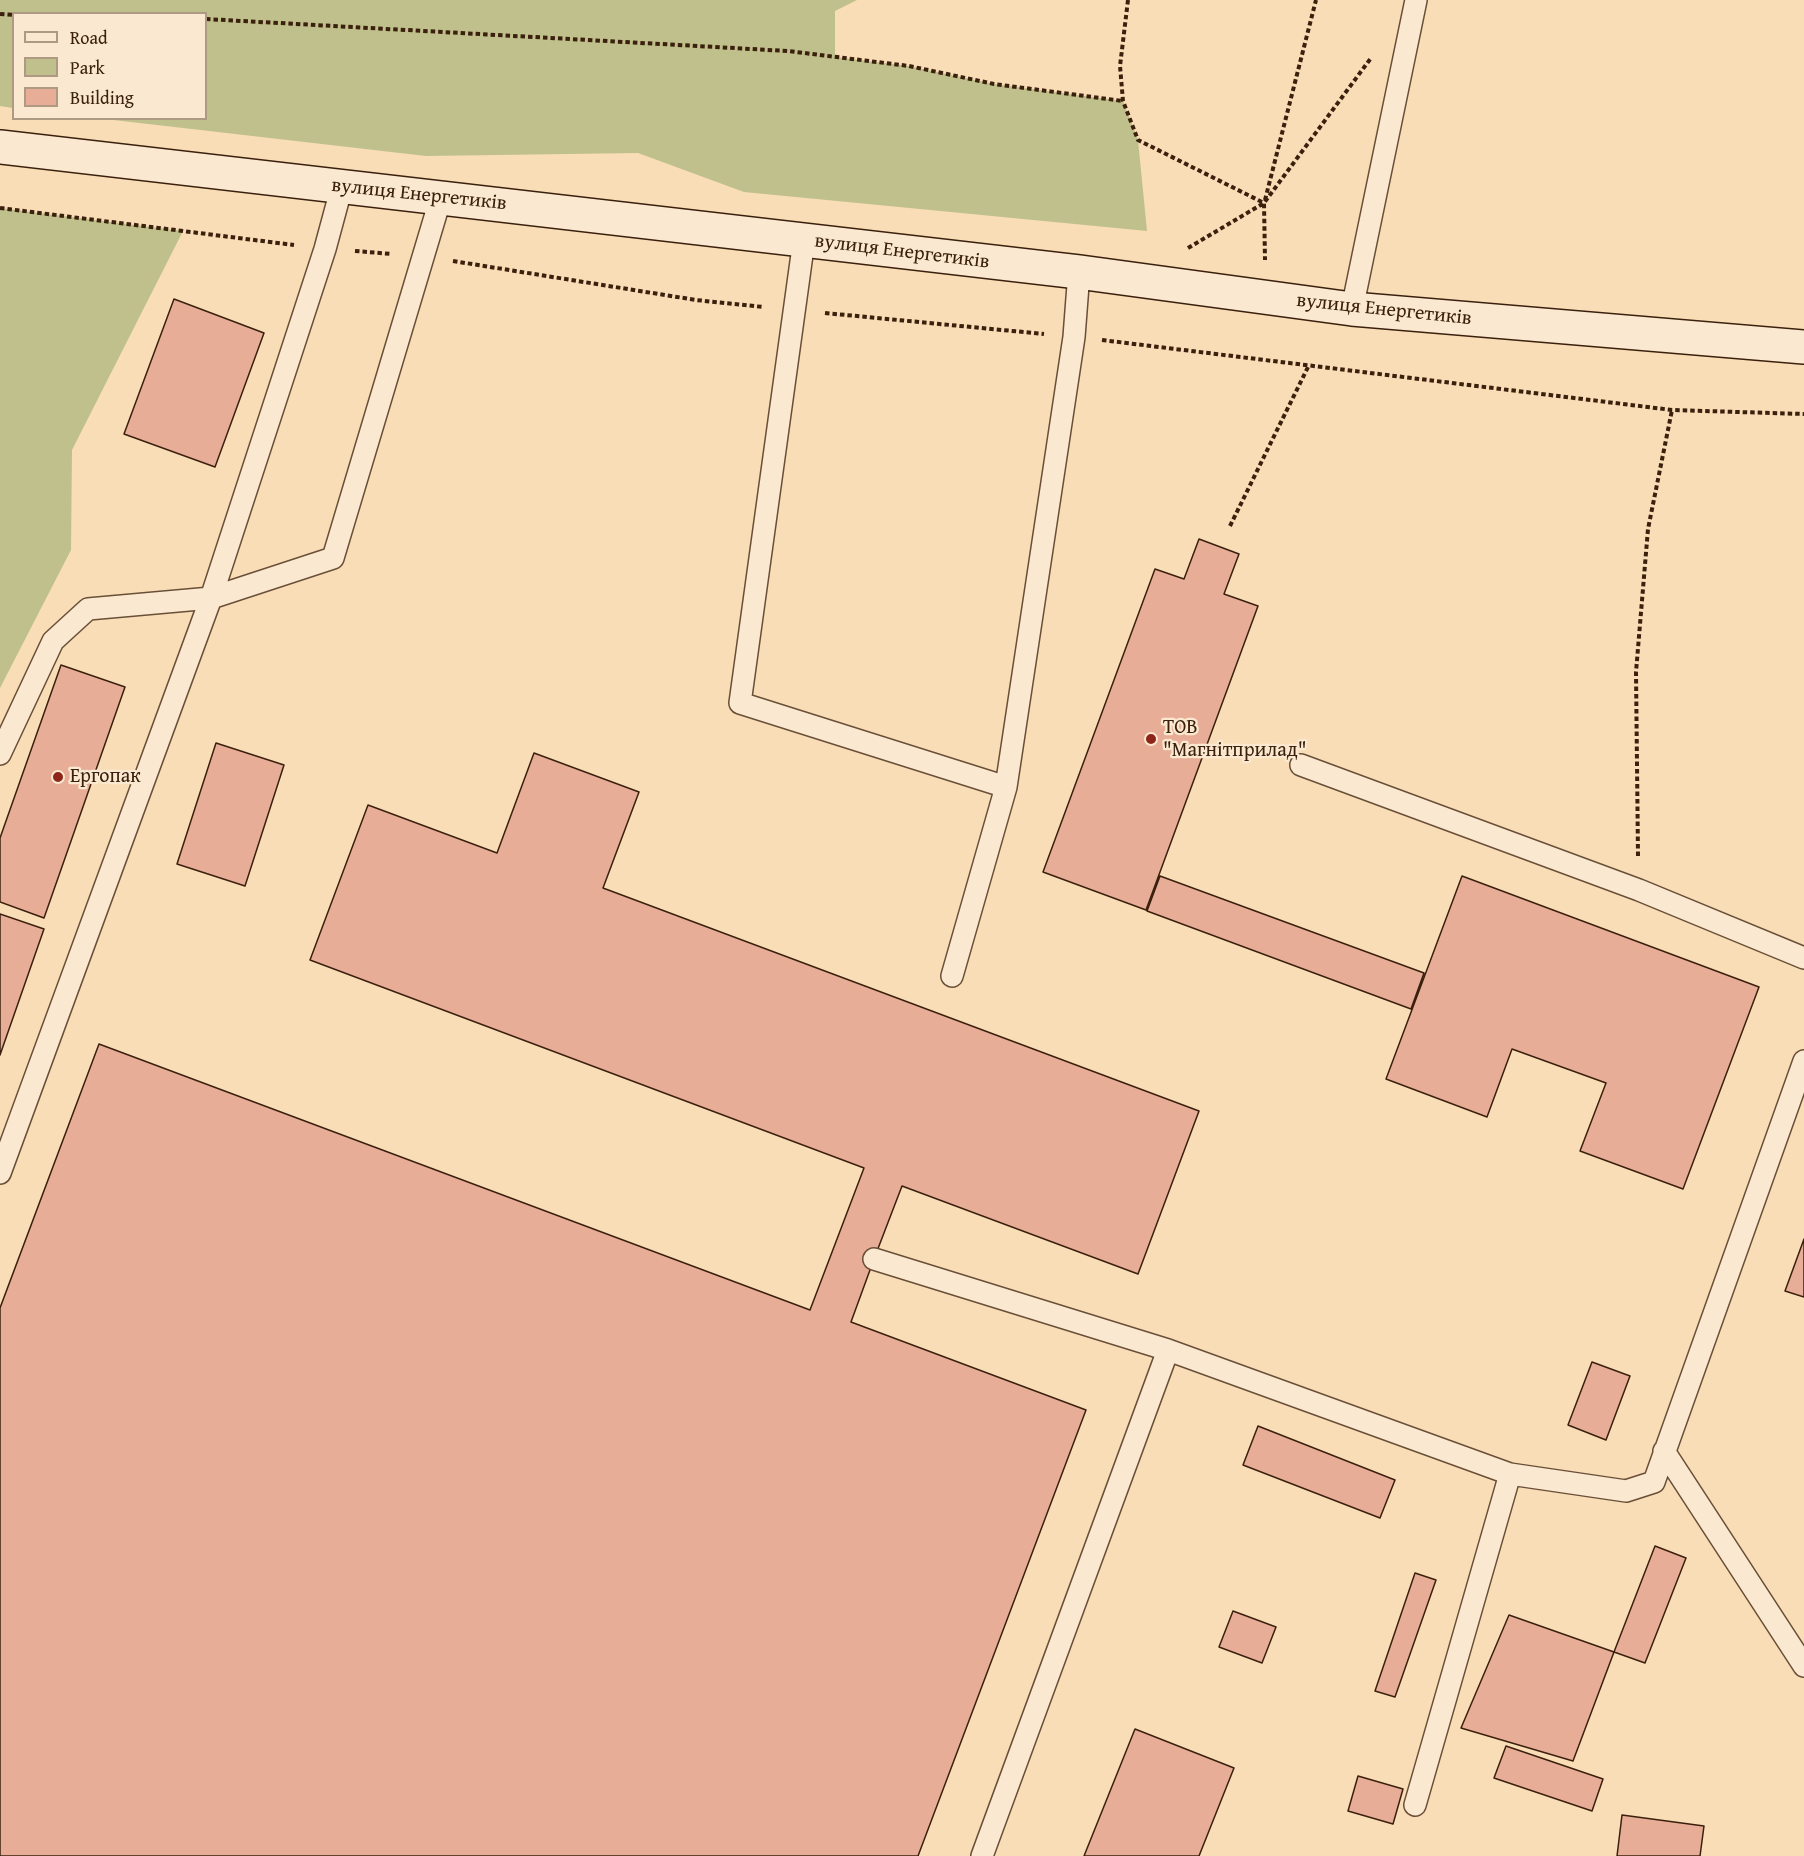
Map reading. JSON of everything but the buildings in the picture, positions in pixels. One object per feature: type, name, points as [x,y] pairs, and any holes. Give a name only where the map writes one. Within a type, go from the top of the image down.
[{"type":"main road","name":"вулиця Енергетиків","points":[[0,147],[1079,272],[1352,309],[1804,347]]},
{"type":"lane","points":[[1352,309],[1416,0]]},
{"type":"lane","points":[[0,1173],[211,598],[325,249],[342,186]]},
{"type":"lane","points":[[0,754],[53,641],[88,609],[211,598],[333,558],[441,197]]},
{"type":"lane","points":[[804,240],[792,310],[740,703],[1006,787]]},
{"type":"lane","points":[[952,976],[1006,787],[1074,337],[1079,272]]},
{"type":"lane","points":[[1301,765],[1638,890],[1804,958]]},
{"type":"lane","points":[[874,1259],[1168,1350],[1510,1474],[1626,1491],[1654,1482],[1804,1061]]},
{"type":"lane","points":[[982,1856],[1168,1350]]},
{"type":"lane","points":[[1664,1451],[1804,1666]]},
{"type":"lane","points":[[1415,1805],[1510,1474]]},
{"type":"path","points":[[1128,0],[1120,66],[1123,101],[1138,140],[1264,203]]},
{"type":"path","points":[[1266,297],[1264,203],[1316,0]]},
{"type":"path","points":[[207,19],[788,51],[909,66],[994,84],[1123,101]]},
{"type":"path","points":[[1185,250],[1264,203],[1373,56]]},
{"type":"path","points":[[0,208],[325,249],[422,256],[696,300],[1074,337],[1308,368],[1672,410],[1804,414]]},
{"type":"path","points":[[1230,526],[1308,368]]},
{"type":"path","points":[[1638,890],[1636,672],[1648,529],[1672,410]]},
{"type":"green space","points":[[0,0],[857,0],[835,11],[835,57],[909,66],[994,84],[1123,101],[1138,140],[1147,231],[744,192],[638,153],[426,156],[114,120],[207,120],[207,12],[12,12],[12,108],[0,106]]},
{"type":"green space","points":[[0,208],[183,231],[72,450],[71,550],[0,688]]},
{"type":"place","name":"ТОВ \"Магнітприлад\"","points":[[1151,739]]},
{"type":"place","name":"Ергопак","points":[[58,777]]}]
